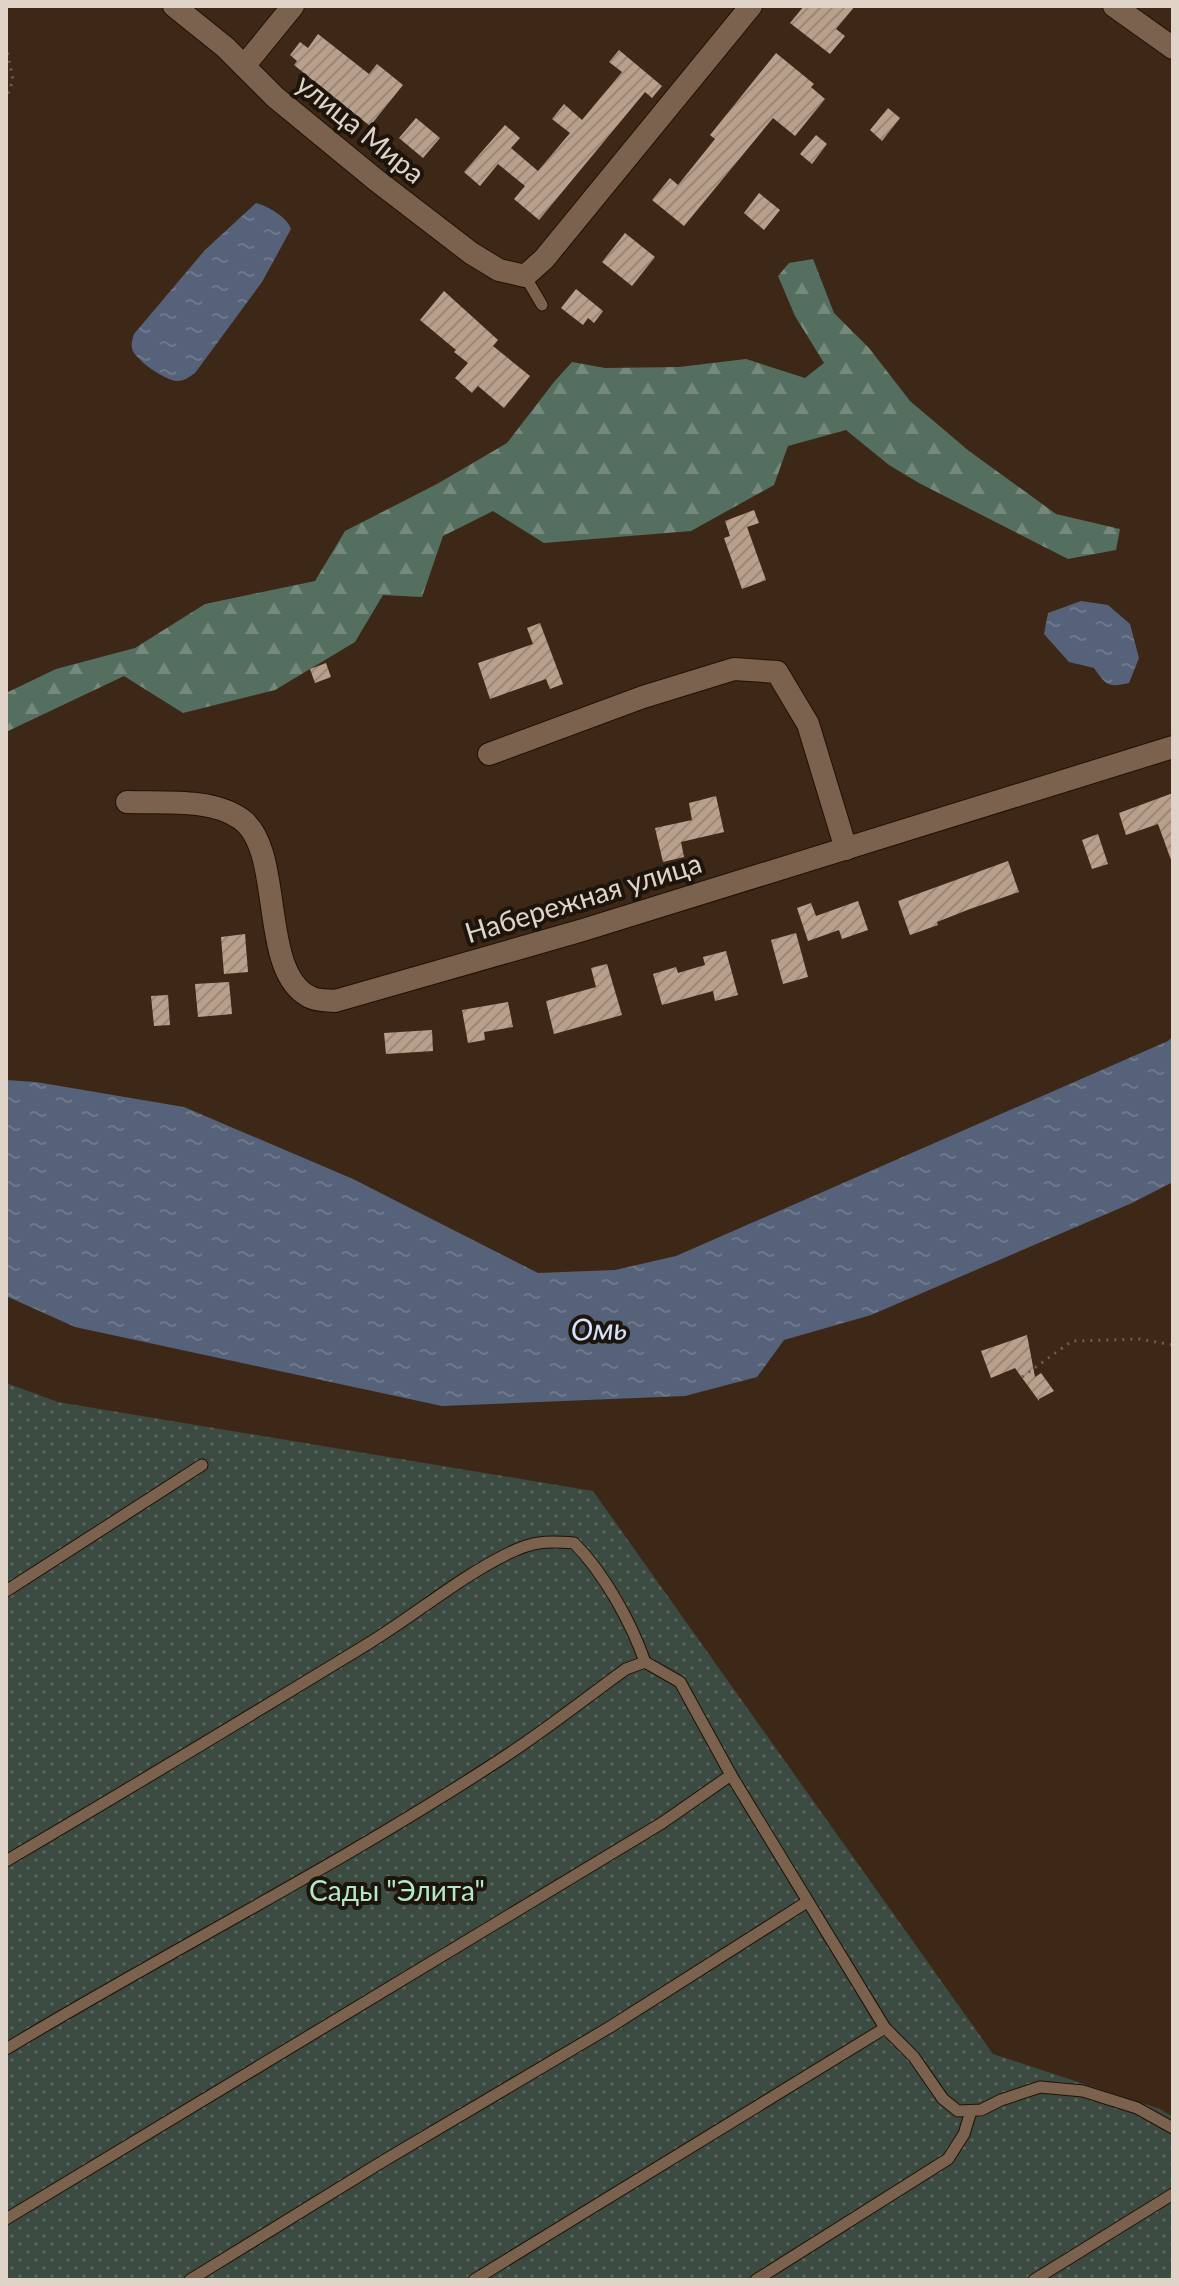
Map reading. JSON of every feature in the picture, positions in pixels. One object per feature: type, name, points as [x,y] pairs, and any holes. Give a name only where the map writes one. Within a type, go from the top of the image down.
[{"type":"street","name":"улица Мира","points":[[174,6],[225,47],[275,97],[471,253],[499,270],[525,276]]},
{"type":"street","points":[[244,66],[293,6]]},
{"type":"street","points":[[525,276],[544,259],[751,6]]},
{"type":"street","points":[[1114,6],[1173,48]]},
{"type":"street","points":[[489,754],[643,697],[734,669],[777,672],[808,724],[846,849]]},
{"type":"street","name":"Набережная улица","points":[[127,802],[215,806],[242,819],[259,839],[280,951],[293,985],[312,998],[335,1001],[583,930],[1173,747]]},
{"type":"lane","points":[[525,276],[542,305]]},
{"type":"lane","points":[[6,1591],[202,1465]]},
{"type":"lane","points":[[6,1861],[392,1629],[508,1553],[540,1541],[574,1543],[589,1559],[639,1645],[645,1662],[680,1682],[731,1775],[885,2028],[914,2057],[943,2099],[958,2111],[971,2111],[1040,2087],[1083,2091],[1137,2108],[1173,2128]]},
{"type":"lane","points":[[6,2049],[357,1848],[499,1761],[626,1669],[645,1662]]},
{"type":"lane","points":[[6,2219],[662,1823],[731,1775]]},
{"type":"lane","points":[[190,2280],[610,2027],[807,1902]]},
{"type":"lane","points":[[474,2280],[885,2028]]},
{"type":"lane","points":[[756,2280],[948,2159],[964,2134],[971,2111]]},
{"type":"lane","points":[[1034,2280],[1173,2194]]},
{"type":"path","points":[[6,45],[13,80],[6,99]]},
{"type":"path","points":[[1022,1377],[1072,1341],[1139,1339],[1173,1345]]},
{"type":"green space","points":[[813,259],[834,313],[869,348],[910,401],[969,451],[1056,514],[1120,529],[1116,550],[1068,559],[919,483],[889,465],[846,430],[788,446],[774,485],[691,531],[544,543],[493,511],[443,536],[422,597],[383,595],[355,642],[275,690],[183,713],[124,676],[6,732],[6,693],[56,669],[135,648],[205,604],[315,581],[345,531],[437,484],[507,443],[572,362],[605,368],[679,367],[746,359],[805,378],[824,363],[795,316],[778,276],[789,263]]},
{"type":"green space","name":"Сады \"Элита\"","points":[[6,1383],[58,1402],[593,1491],[993,2054],[1160,2109],[1173,2117],[1173,2280],[6,2280]]},
{"type":"water","points":[[256,203],[286,220],[291,229],[262,282],[195,373],[177,381],[160,375],[134,353],[134,334],[205,250]]},
{"type":"water","points":[[1081,601],[1108,605],[1130,624],[1139,658],[1129,683],[1108,684],[1094,668],[1069,662],[1044,634],[1048,613]]},
{"type":"water","name":"Омь","points":[[1173,1036],[1173,1182],[1132,1203],[871,1315],[784,1340],[757,1377],[685,1396],[442,1406],[75,1327],[6,1296],[6,1080],[36,1082],[184,1107],[353,1179],[538,1273],[615,1270],[676,1256],[1168,1041]]},
{"type":"building","points":[[804,6],[855,6],[836,29],[845,36],[830,54],[790,23]]},
{"type":"building","points":[[318,34],[369,74],[377,64],[403,85],[370,126],[294,65],[297,61],[290,55],[300,42],[308,48]]},
{"type":"building","points":[[619,50],[662,86],[652,98],[645,92],[539,220],[514,199],[525,186],[498,164],[480,186],[464,172],[505,125],[520,138],[511,148],[538,171],[570,133],[552,119],[564,104],[582,120],[622,72],[609,62]]},
{"type":"building","points":[[776,53],[814,84],[811,87],[825,99],[795,136],[773,118],[684,226],[652,200],[670,178],[678,185],[715,139],[710,135]]},
{"type":"building","points":[[888,108],[900,118],[882,141],[870,130]]},
{"type":"building","points":[[416,118],[440,138],[423,158],[399,138]]},
{"type":"building","points":[[816,135],[827,144],[812,164],[800,154]]},
{"type":"building","points":[[759,193],[780,210],[764,230],[744,213]]},
{"type":"building","points":[[625,233],[655,257],[632,286],[602,262]]},
{"type":"building","points":[[576,289],[603,311],[594,323],[588,318],[583,325],[561,308]]},
{"type":"building","points":[[444,291],[498,340],[493,346],[530,376],[504,408],[478,386],[472,393],[455,378],[468,363],[420,320]]},
{"type":"building","points":[[754,510],[759,523],[747,527],[766,580],[742,589],[724,538],[730,536],[725,521]]},
{"type":"building","points":[[540,623],[563,684],[550,689],[546,679],[490,699],[478,663],[533,644],[527,628]]},
{"type":"building","points":[[326,663],[331,677],[315,683],[310,669]]},
{"type":"building","points":[[1173,793],[1171,860],[1158,824],[1126,835],[1119,813]]},
{"type":"building","points":[[716,796],[724,832],[681,842],[684,857],[663,862],[655,828],[692,820],[689,803]]},
{"type":"building","points":[[1098,834],[1108,864],[1092,869],[1082,840]]},
{"type":"building","points":[[1008,861],[1019,892],[910,935],[898,901]]},
{"type":"building","points":[[858,901],[868,930],[842,939],[839,930],[808,941],[797,908],[811,903],[816,916]]},
{"type":"building","points":[[796,933],[808,977],[783,984],[771,940]]},
{"type":"building","points":[[245,934],[248,972],[224,974],[221,937]]},
{"type":"building","points":[[726,951],[738,995],[715,1001],[713,991],[662,1005],[653,974],[676,967],[678,973],[705,965],[703,957]]},
{"type":"building","points":[[607,964],[622,1015],[554,1034],[546,1001],[596,987],[591,968]]},
{"type":"building","points":[[229,982],[232,1014],[198,1017],[195,984]]},
{"type":"building","points":[[168,995],[170,1025],[154,1026],[151,996]]},
{"type":"building","points":[[508,1002],[513,1027],[484,1032],[485,1040],[468,1043],[462,1010]]},
{"type":"building","points":[[432,1030],[433,1051],[386,1054],[384,1033]]},
{"type":"building","points":[[1027,1335],[1035,1377],[1041,1373],[1054,1391],[1039,1401],[1015,1368],[991,1378],[981,1351]]}]
